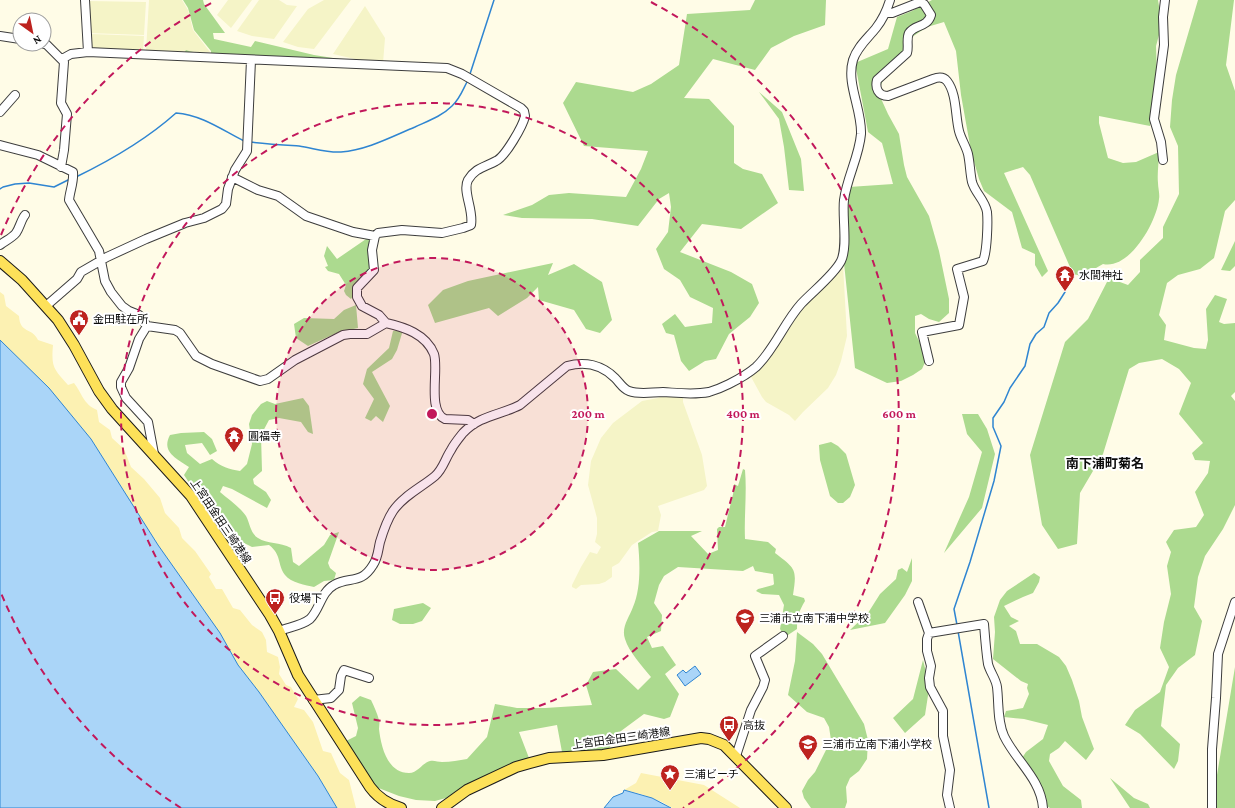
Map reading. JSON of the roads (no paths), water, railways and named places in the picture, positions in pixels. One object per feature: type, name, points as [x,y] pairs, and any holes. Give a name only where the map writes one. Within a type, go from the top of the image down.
[{"type":"main road","name":"上宮田金田三崎港線","points":[[0,261],[22,280],[58,320],[67,332],[99,392],[112,409],[183,485],[197,503],[270,615],[279,631],[291,663],[313,700],[374,793],[386,802],[401,808]]},
{"type":"main road","name":"上宮田金田三崎港線","points":[[442,808],[467,790],[516,767],[549,758],[603,755],[701,738],[709,739],[724,745],[786,808]]},
{"type":"street","points":[[85,0],[88,52]]},
{"type":"street","points":[[279,631],[302,624],[309,620],[319,607],[328,590],[335,584],[357,579],[364,576],[368,572],[378,556],[383,533],[394,511],[404,500],[436,475],[464,432],[474,424],[490,415],[520,405],[567,366],[577,363],[600,367],[612,375],[625,389],[629,391],[692,394],[711,391],[747,374],[761,362],[799,306],[840,263],[844,242],[845,192],[854,165],[861,133],[860,114],[852,74],[853,61],[858,49],[877,27],[886,13],[890,0]]},
{"type":"street","points":[[1163,160],[1161,142],[1154,119],[1164,46],[1163,17],[1165,0]]},
{"type":"street","points":[[886,13],[892,13],[920,2],[924,4],[931,15],[929,21],[909,33],[907,53],[877,80],[877,90],[883,96],[888,96],[933,78],[944,78],[947,81],[954,99],[959,132],[968,156],[972,183],[983,202],[987,213],[985,252],[982,261],[957,269],[964,297],[959,325],[922,332],[929,361]]},
{"type":"street","points":[[0,36],[12,38]]},
{"type":"street","points":[[52,51],[64,62],[61,103],[67,114],[61,166]]},
{"type":"street","points":[[62,59],[71,54],[88,52],[447,68],[468,77],[524,111],[524,119],[504,155],[496,161],[478,169],[468,180],[466,189],[472,214],[471,225],[442,233],[402,230],[382,232],[375,236],[353,232],[306,216],[278,196],[258,190],[232,177]]},
{"type":"street","points":[[46,306],[77,279],[81,272],[146,239],[185,223],[204,218],[222,209],[226,204],[232,177],[247,151],[251,60]]},
{"type":"street","points":[[0,112],[15,95]]},
{"type":"street","points":[[0,145],[38,155],[73,172],[74,180],[69,192],[69,200],[99,251],[105,281],[111,292],[122,306],[139,315],[147,326],[175,330],[182,336],[196,356],[212,364],[260,381],[268,379],[295,360],[336,338],[350,334],[367,334],[386,323]]},
{"type":"street","points":[[0,245],[16,233],[20,222],[25,215]]},
{"type":"street","points":[[375,236],[372,250],[374,270],[373,273],[358,288],[357,297],[362,306],[380,314],[386,323],[410,330],[425,341],[432,350],[435,360],[434,389],[436,406],[441,418],[468,420],[474,424]]},
{"type":"street","points":[[147,326],[139,339],[129,368],[121,382],[121,388],[126,398],[148,422],[154,454]]},
{"type":"street","points":[[918,602],[929,633],[927,639],[927,651],[931,666],[929,682],[934,697],[943,711],[943,736],[950,770],[947,795],[950,808]]},
{"type":"street","points":[[1212,808],[1212,749],[1218,654],[1235,602]]},
{"type":"street","points":[[929,633],[984,624],[988,664],[997,686],[1000,725],[1002,732],[1036,783],[1042,799],[1043,808]]},
{"type":"street","points":[[736,756],[751,710],[765,680],[754,656],[783,636]]},
{"type":"street","points":[[313,700],[330,698],[339,690],[340,676],[344,670],[369,678]]},
{"type":"water","points":[[0,340],[49,388],[91,439],[158,545],[220,633],[238,665],[259,692],[318,776],[337,808],[0,808]]},
{"type":"water","points":[[695,666],[701,674],[685,686],[677,675],[683,670],[686,673]]},
{"type":"water","points":[[624,790],[652,798],[671,808],[604,808],[613,797],[623,793]]},
{"type":"waterway","points":[[470,74],[494,0]]},
{"type":"waterway","points":[[250,142],[299,146],[336,152],[360,149],[388,139],[444,113],[457,100],[468,80]]},
{"type":"waterway","points":[[76,177],[128,148],[153,132],[176,113],[185,114],[203,120],[244,141]]},
{"type":"waterway","points":[[0,189],[15,184],[29,183],[54,187],[70,179]]},
{"type":"waterway","points":[[957,625],[954,609],[970,562],[994,481],[1001,446],[993,427],[993,418],[1004,402],[1010,388],[1025,366],[1030,344],[1036,334],[1044,327],[1049,313],[1065,292]]},
{"type":"waterway","points":[[958,631],[989,808]]},
{"type":"place","name":"水間神社","points":[[1065,292]]},
{"type":"place","name":"金田駐在所","points":[[79,336]]},
{"type":"place","name":"圓福寺","points":[[234,453]]},
{"type":"place","name":"役場下","points":[[275,615]]},
{"type":"place","name":"三浦市立南下浦中学校","points":[[745,635]]},
{"type":"place","name":"高抜","points":[[729,742]]},
{"type":"place","name":"三浦市立南下浦小学校","points":[[808,761]]},
{"type":"place","name":"三浦ビーチ","points":[[670,791]]},
{"type":"district","name":"南下浦町菊名","points":[[1105,463]]}]
